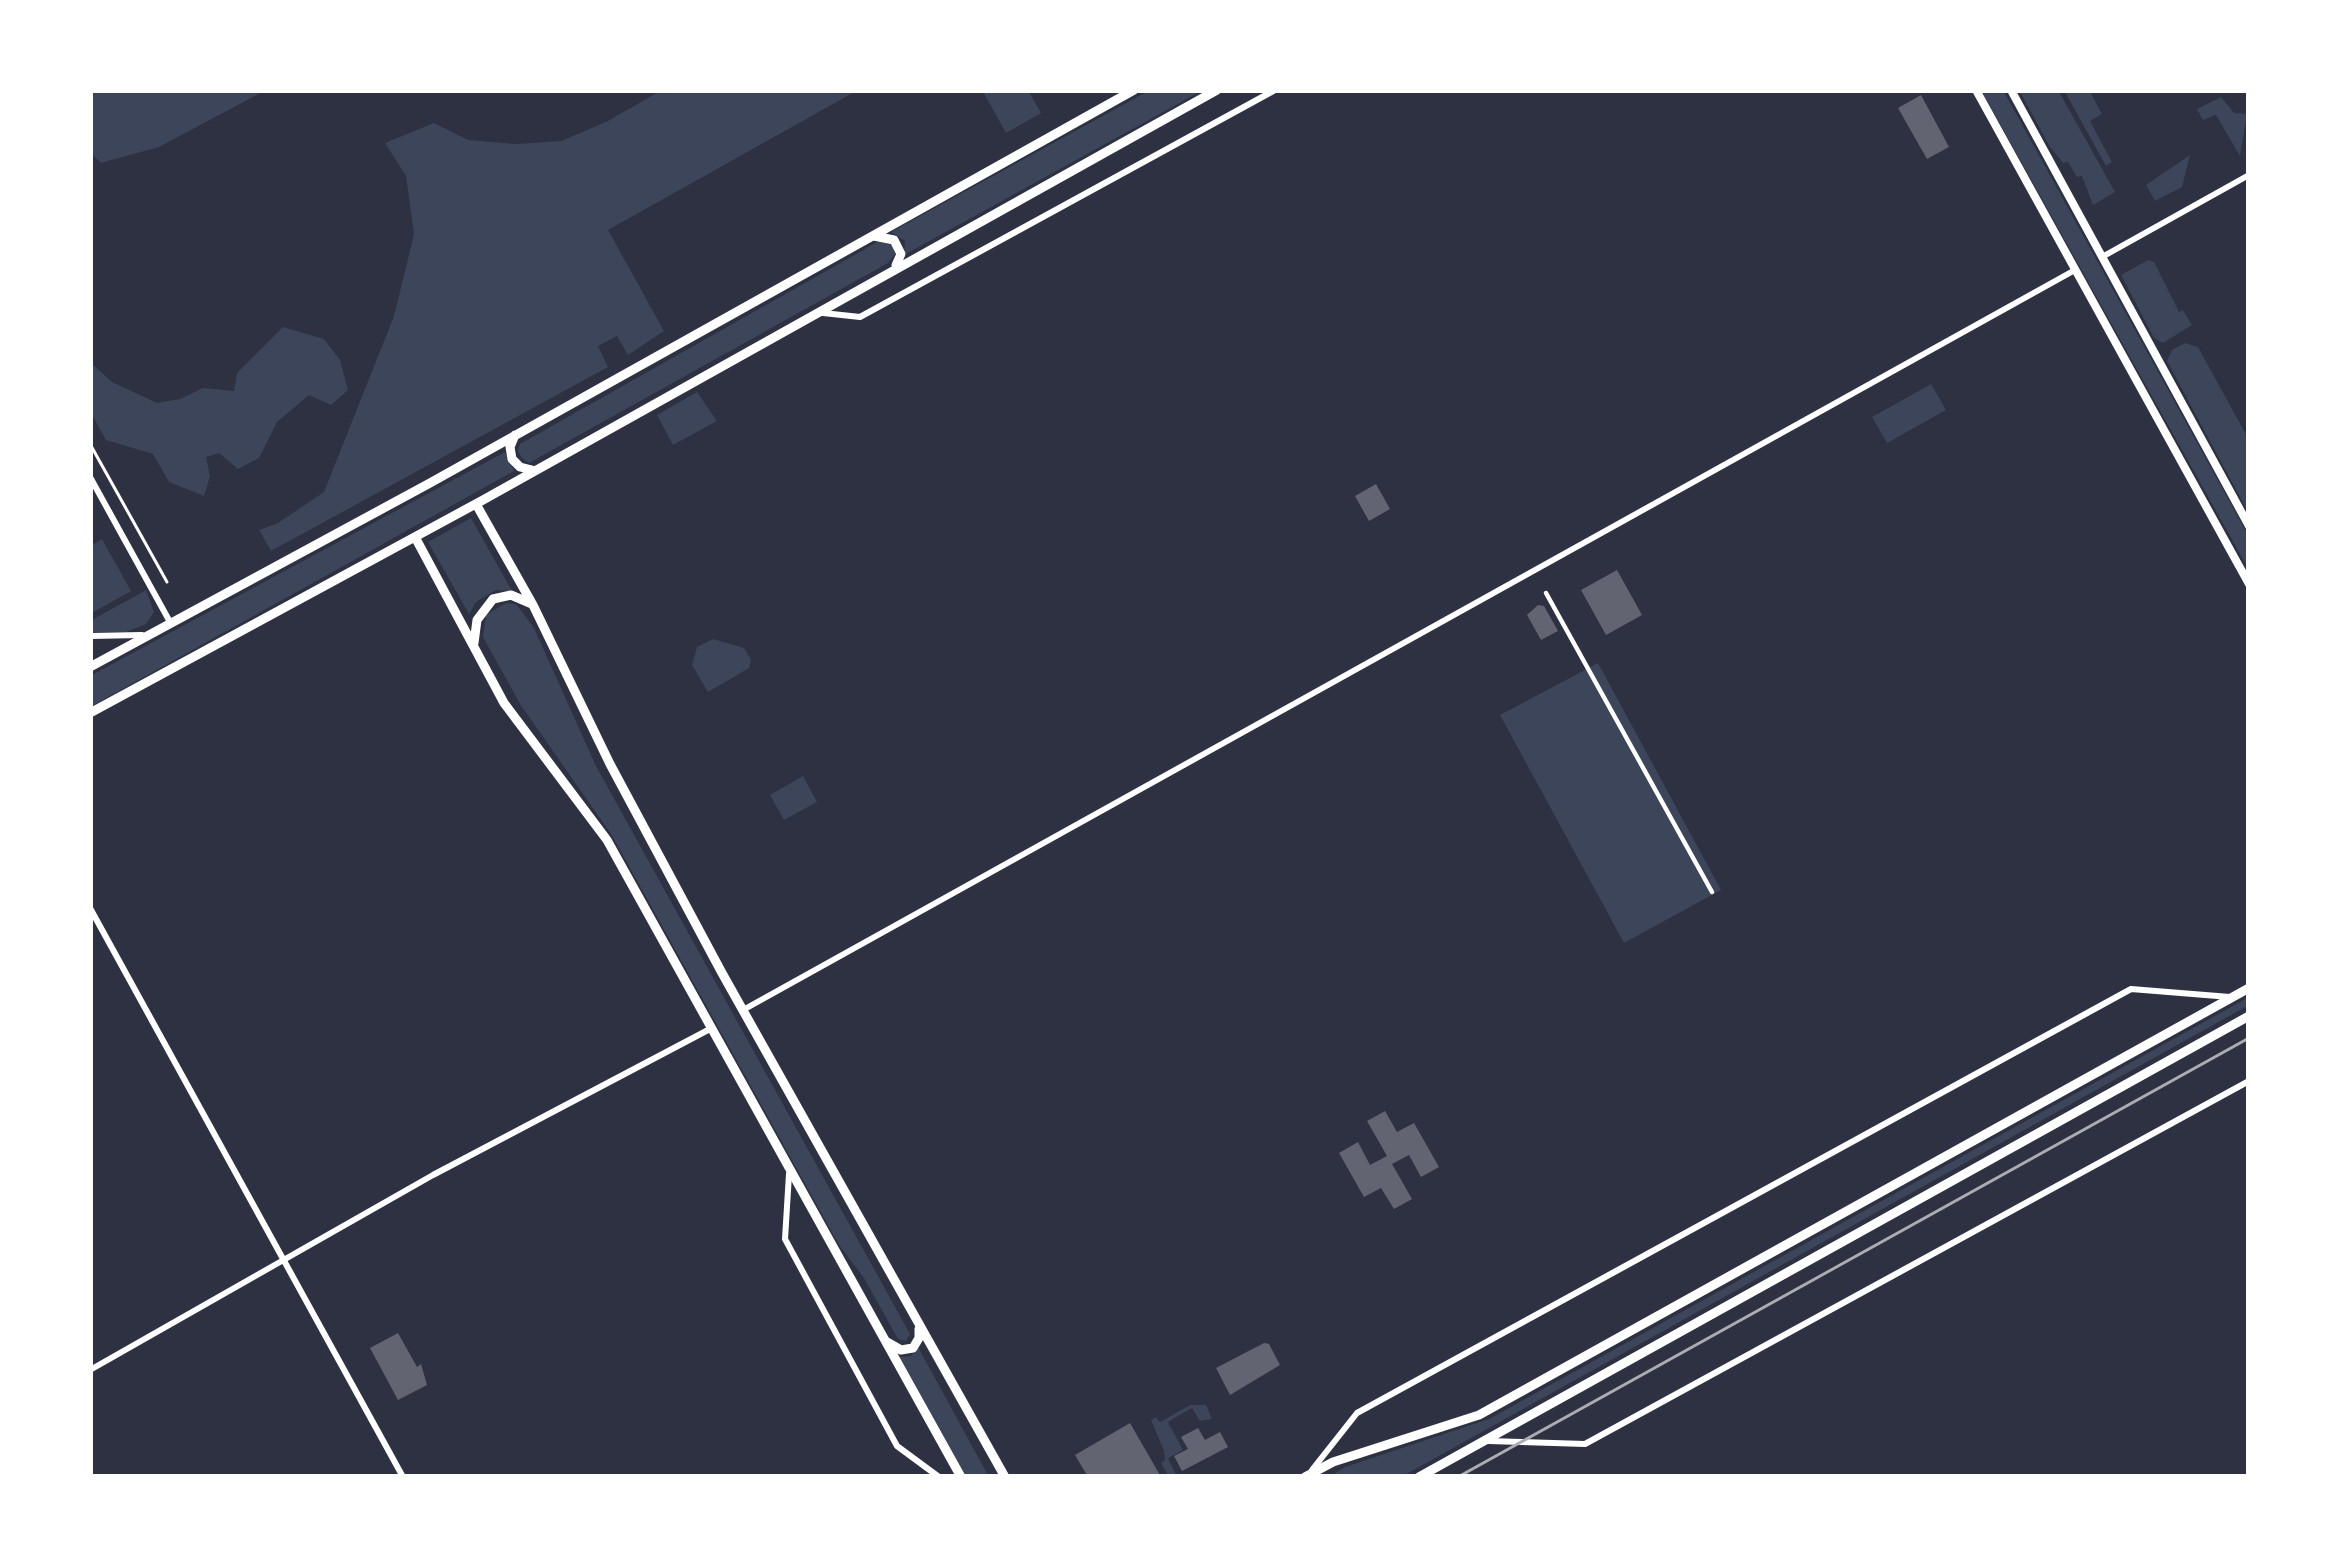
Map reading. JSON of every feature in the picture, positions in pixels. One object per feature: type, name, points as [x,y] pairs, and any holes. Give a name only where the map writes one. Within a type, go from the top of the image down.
[{"type":"main road","points":[[90,667],[1133,90]]},
{"type":"main road","points":[[90,713],[415,538],[1217,90]]},
{"type":"main road","points":[[871,237],[886,236],[900,248],[900,259],[892,268]]},
{"type":"main road","points":[[514,435],[510,447],[515,463],[536,470]]},
{"type":"main road","points":[[476,504],[743,1010],[1005,1477]]},
{"type":"main road","points":[[415,538],[515,719],[607,839],[961,1477]]},
{"type":"main road","points":[[474,648],[478,620],[487,604],[511,595],[533,605]]},
{"type":"main road","points":[[1306,1477],[1333,1462],[1479,1415],[2249,988]]},
{"type":"main road","points":[[1419,1477],[2249,1016]]},
{"type":"main road","points":[[886,1342],[901,1350],[913,1348],[919,1339],[919,1323]]},
{"type":"street","points":[[819,312],[860,317],[1275,90]]},
{"type":"street","points":[[1976,90],[2249,584]]},
{"type":"street","points":[[2011,90],[2249,526]]},
{"type":"street","points":[[2102,256],[2249,175]]},
{"type":"street","points":[[743,1010],[2075,270]]},
{"type":"street","points":[[90,477],[170,622]]},
{"type":"street","points":[[1546,593],[1712,892]]},
{"type":"street","points":[[90,636],[146,635]]},
{"type":"street","points":[[90,908],[403,1477]]},
{"type":"street","points":[[1306,1477],[1358,1413],[2131,988],[2234,997]]},
{"type":"street","points":[[90,1370],[433,1175],[713,1027]]},
{"type":"street","points":[[1485,1441],[1586,1444],[2249,1081]]},
{"type":"street","points":[[790,1164],[784,1239],[897,1446],[939,1477]]},
{"type":"path","points":[[90,444],[166,582]]},
{"type":"shaded area","points":[[90,90],[266,90],[159,147],[101,163],[90,152]]},
{"type":"shaded area","points":[[662,90],[858,90],[608,230],[664,331],[628,355],[617,336],[598,346],[608,367],[271,551],[259,530],[324,492],[394,316],[414,234],[406,176],[385,143],[434,123],[468,140],[561,141]]},
{"type":"shaded area","points":[[982,90],[1028,90],[1041,113],[1006,133]]},
{"type":"shaded area","points":[[1150,90],[1203,90],[904,255],[905,241],[891,232]]},
{"type":"shaded area","points":[[1981,90],[2003,90],[2249,537],[2249,570]]},
{"type":"shaded area","points":[[2019,90],[2058,90],[2115,192],[2093,205],[2082,176],[2077,177],[2050,147]]},
{"type":"shaded area","points":[[2064,90],[2089,90],[2102,114],[2090,121],[2112,162],[2106,166]]},
{"type":"shaded area","points":[[2221,97],[2234,113],[2247,114],[2240,156],[2216,115],[2203,120],[2197,109]]},
{"type":"shaded area","points":[[2190,155],[2182,187],[2155,201],[2146,185]]},
{"type":"shaded area","points":[[881,240],[893,245],[895,254],[888,263],[529,463],[522,458],[520,444]]},
{"type":"shaded area","points":[[2148,260],[2154,262],[2179,312],[2183,310],[2192,325],[2163,343],[2154,338],[2121,275]]},
{"type":"shaded area","points":[[283,327],[324,339],[340,360],[348,390],[331,405],[309,395],[277,422],[259,458],[238,469],[219,453],[206,457],[210,476],[204,496],[169,482],[153,454],[106,440],[90,411],[90,362],[112,382],[157,403],[203,388],[234,391],[237,373]]},
{"type":"shaded area","points":[[2185,343],[2198,347],[2249,440],[2249,514],[2167,361],[2172,350]]},
{"type":"shaded area","points":[[1931,384],[1946,410],[1887,443],[1872,417]]},
{"type":"shaded area","points":[[697,392],[717,421],[673,445],[657,415]]},
{"type":"shaded area","points":[[505,452],[514,471],[90,707],[90,676]]},
{"type":"shaded area","points":[[471,518],[512,591],[496,590],[476,602],[469,614],[428,542]]},
{"type":"shaded area","points":[[102,539],[131,591],[90,614],[90,546]]},
{"type":"shaded area","points":[[146,590],[154,612],[146,624],[126,632],[90,632],[90,621]]},
{"type":"shaded area","points":[[506,603],[516,604],[534,628],[596,766],[910,1334],[906,1341],[898,1339],[864,1278],[839,1245],[611,834],[520,704],[483,637],[486,615]]},
{"type":"shaded area","points":[[713,639],[744,648],[751,660],[749,668],[708,692],[692,665],[697,647]]},
{"type":"shaded area","points":[[1598,663],[1721,890],[1624,943],[1500,715]]},
{"type":"shaded area","points":[[803,776],[817,802],[784,820],[770,795]]},
{"type":"shaded area","points":[[2249,997],[2249,1005],[1401,1477],[1329,1477],[1345,1467],[1489,1419]]},
{"type":"shaded area","points":[[918,1347],[989,1477],[966,1477],[900,1357],[911,1356]]},
{"type":"shaded area","points":[[1190,1405],[1206,1405],[1212,1419],[1200,1421],[1192,1408],[1168,1422],[1183,1450],[1168,1458],[1177,1477],[1169,1477],[1151,1420],[1156,1417],[1160,1422]]},
{"type":"building","points":[[1921,95],[1949,147],[1927,159],[1898,108]]},
{"type":"building","points":[[1376,484],[1390,509],[1369,521],[1355,496]]},
{"type":"building","points":[[1617,570],[1642,615],[1606,635],[1581,590]]},
{"type":"building","points":[[1538,605],[1544,606],[1558,631],[1541,640],[1527,615]]},
{"type":"building","points":[[1385,1111],[1397,1132],[1414,1123],[1439,1167],[1421,1177],[1409,1155],[1392,1164],[1412,1199],[1394,1209],[1381,1188],[1364,1197],[1339,1153],[1358,1142],[1370,1165],[1387,1156],[1367,1121]]},
{"type":"building","points":[[398,1333],[417,1367],[421,1364],[427,1385],[398,1400],[370,1348]]},
{"type":"building","points":[[1264,1343],[1280,1365],[1230,1395],[1216,1368]]},
{"type":"building","points":[[1130,1423],[1161,1477],[1088,1477],[1075,1455]]},
{"type":"building","points":[[1198,1428],[1205,1440],[1220,1432],[1228,1447],[1182,1471],[1174,1456],[1188,1449],[1181,1437]]},
{"type":"tram line","points":[[1458,1477],[2249,1038]]}]
